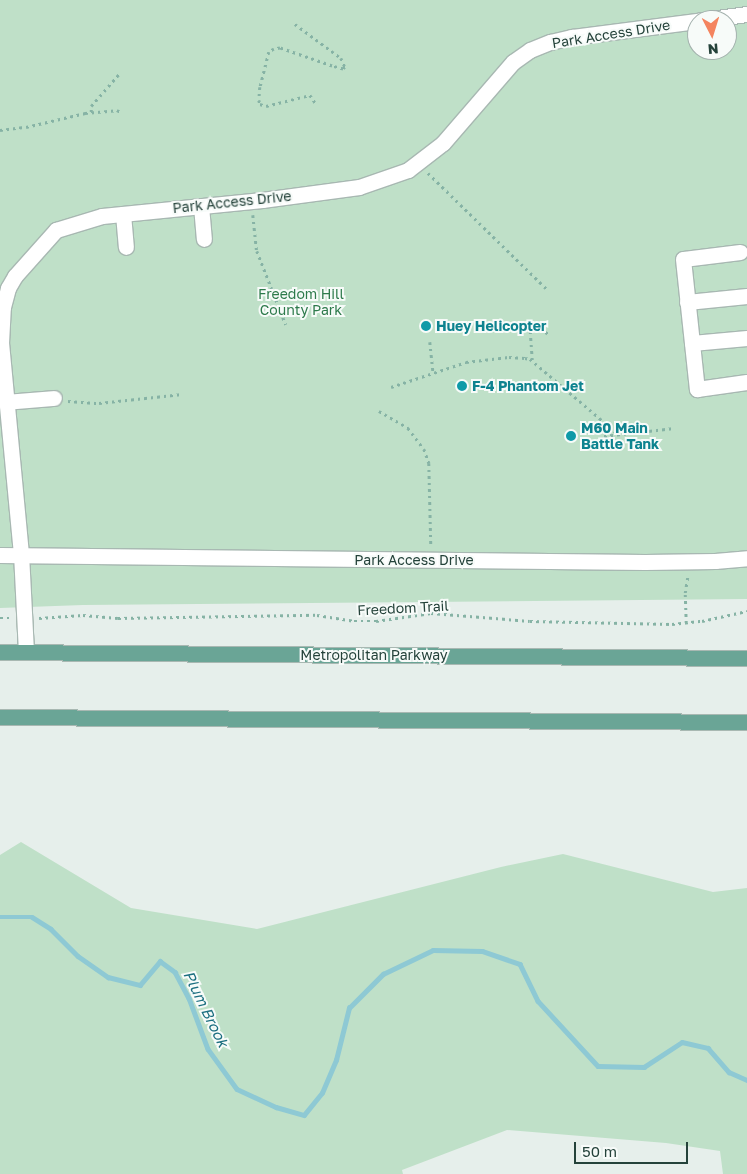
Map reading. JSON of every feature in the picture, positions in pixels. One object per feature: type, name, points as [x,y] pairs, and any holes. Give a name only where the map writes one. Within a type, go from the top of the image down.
[{"type":"main road","name":"Metropolitan Parkway","points":[[10,654],[747,658]]},
{"type":"main road","points":[[0,717],[747,722]]},
{"type":"street","name":"Park Access Drive","points":[[10,654],[26,618],[1,343],[4,285],[15,276],[56,230],[102,216],[251,201],[359,187],[408,170],[443,143],[513,62],[530,50],[550,42],[687,22]]},
{"type":"street","points":[[201,206],[204,239]]},
{"type":"street","points":[[123,214],[126,247]]},
{"type":"street","points":[[740,252],[682,259],[697,389],[747,382]]},
{"type":"street","points":[[687,302],[747,296]]},
{"type":"street","points":[[692,343],[747,338]]},
{"type":"street","points":[[5,402],[54,398]]},
{"type":"street","name":"Park Access Drive","points":[[0,555],[430,561],[690,562],[747,558]]},
{"type":"path","points":[[296,24],[341,58],[346,66],[343,68],[332,66],[280,48],[274,49],[269,52],[260,88],[260,104],[266,106],[310,95],[316,104]]},
{"type":"path","points":[[91,112],[91,106],[120,73]]},
{"type":"path","points":[[0,130],[26,128],[91,112],[117,110],[122,113]]},
{"type":"path","points":[[424,168],[547,289]]},
{"type":"path","points":[[251,201],[257,251],[286,325]]},
{"type":"path","points":[[533,361],[530,330],[540,329],[549,334]]},
{"type":"path","points":[[430,342],[433,373]]},
{"type":"path","points":[[392,387],[466,362],[509,357],[525,358],[533,361],[618,434]]},
{"type":"path","points":[[54,398],[99,404],[183,394]]},
{"type":"path","points":[[379,412],[408,428],[424,448],[428,463],[431,508],[430,561]]},
{"type":"path","points":[[604,436],[675,428]]},
{"type":"path","points":[[686,623],[685,593],[690,562]]},
{"type":"path","name":"Freedom Trail","points":[[0,618],[83,615],[118,618],[317,615],[354,621],[376,621],[431,613],[530,621],[686,623],[747,611]]},
{"type":"green space","name":"Freedom Hill County Park","points":[[0,0],[747,0],[747,599],[83,605],[0,608]]},
{"type":"green space","points":[[21,842],[131,908],[257,929],[501,867],[563,854],[713,892],[747,888],[747,1174],[723,1174],[720,1151],[666,1143],[507,1130],[402,1170],[403,1174],[0,1174],[0,855]]},
{"type":"waterway","name":"Plum Brook","points":[[0,917],[32,917],[51,929],[78,956],[108,977],[140,985],[160,961],[175,972],[189,998],[208,1049],[237,1089],[276,1107],[304,1115],[322,1093],[336,1060],[349,1008],[383,974],[433,950],[482,951],[520,964],[538,1001],[598,1066],[644,1067],[682,1042],[708,1048],[729,1072],[747,1080]]},
{"type":"place","name":"Huey Helicopter","points":[[426,326]]},
{"type":"place","name":"F-4 Phantom Jet","points":[[462,386]]},
{"type":"place","name":"M60 Main Battle Tank","points":[[571,436]]}]
